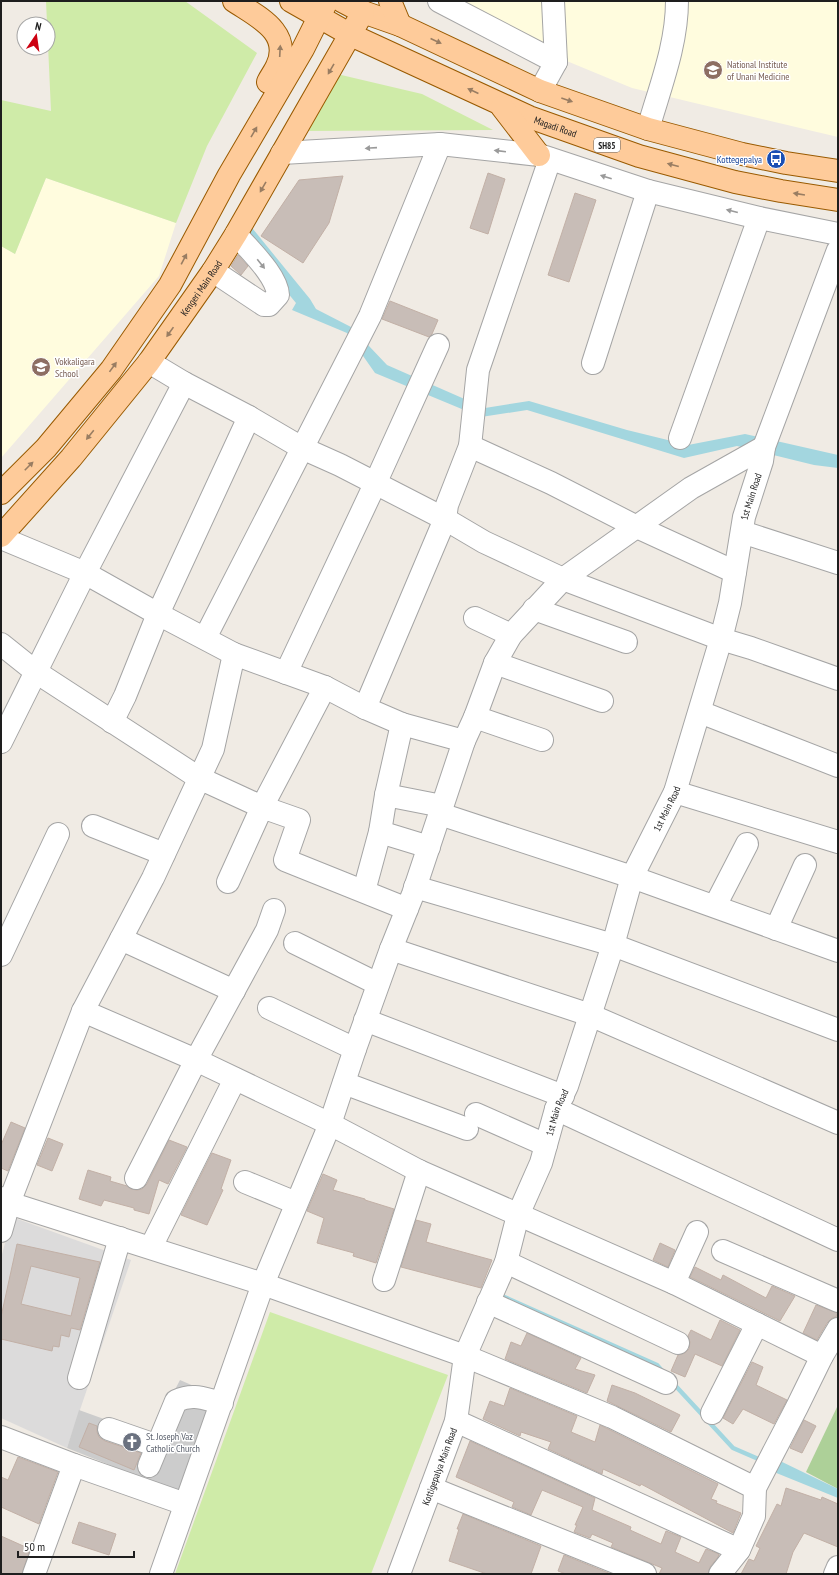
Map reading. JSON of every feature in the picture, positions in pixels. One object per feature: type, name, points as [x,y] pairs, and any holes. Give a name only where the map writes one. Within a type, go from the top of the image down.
[{"type":"main road","points":[[229,175],[231,143],[278,65],[281,56],[281,45],[274,29],[234,1]]},
{"type":"main road","name":"Magadi Road","points":[[291,1],[323,9],[351,35],[528,117],[639,156],[735,182],[838,200]]},
{"type":"main road","points":[[342,1],[363,12],[400,25],[540,91],[648,129],[742,154],[838,171]]},
{"type":"main road","points":[[390,1],[400,25]]},
{"type":"main road","points":[[1,493],[46,448],[111,370],[170,285],[229,175],[302,49],[323,9]]},
{"type":"main road","name":"Kengeri Main Road","points":[[1,537],[72,458],[149,362],[213,271],[236,234],[363,12]]},
{"type":"main road","points":[[499,103],[544,157]]},
{"type":"street","points":[[439,1],[556,62]]},
{"type":"street","points":[[671,50],[677,12],[677,1]]},
{"type":"street","points":[[648,129],[671,50],[685,14],[693,1]]},
{"type":"street","points":[[540,91],[556,62],[548,3]]},
{"type":"street","points":[[205,638],[370,316],[440,144]]},
{"type":"street","points":[[282,154],[440,144],[544,157],[648,191],[759,218],[838,234]]},
{"type":"street","points":[[365,708],[444,519],[447,505],[470,446],[478,370],[544,157]]},
{"type":"street","points":[[593,363],[648,191]]},
{"type":"street","points":[[680,438],[759,218]]},
{"type":"street","points":[[213,271],[264,305],[269,305],[278,295],[278,288],[270,275],[236,234]]},
{"type":"street","name":"1st Main Road","points":[[465,1356],[506,1262],[518,1215],[541,1163],[559,1103],[567,1086],[614,945],[632,877],[675,792],[700,712],[730,603],[744,517],[762,460],[764,448],[838,250]]},
{"type":"street","points":[[286,673],[375,484],[438,345]]},
{"type":"street","points":[[149,362],[302,448],[340,465],[444,519],[484,542],[563,579],[720,638],[838,679]]},
{"type":"street","points":[[1,742],[85,573],[184,383]]},
{"type":"street","points":[[112,722],[125,696],[158,614],[249,417]]},
{"type":"street","points":[[470,446],[551,483],[637,527],[735,572]]},
{"type":"street","points":[[161,1574],[263,1284],[330,1124],[365,1020],[415,887],[464,741],[475,717],[495,663],[511,635],[563,579],[691,488],[764,448]]},
{"type":"street","points":[[742,532],[838,563]]},
{"type":"street","points":[[1,537],[85,573],[234,654],[325,687],[365,708],[402,724],[464,741]]},
{"type":"street","points":[[534,609],[626,642]]},
{"type":"street","points":[[475,618],[511,635]]},
{"type":"street","points":[[1,644],[36,672],[199,778],[262,807],[299,820],[285,860],[407,909]]},
{"type":"street","points":[[1,1231],[5,1201],[83,1011],[164,854],[213,749],[234,654]]},
{"type":"street","points":[[495,663],[602,701]]},
{"type":"street","points":[[228,882],[262,807],[325,687]]},
{"type":"street","points":[[700,712],[838,766]]},
{"type":"street","points":[[475,717],[542,740]]},
{"type":"street","points":[[364,891],[380,832],[386,795],[402,724]]},
{"type":"street","points":[[675,792],[838,842]]},
{"type":"street","points":[[386,795],[441,810],[715,906],[776,929],[836,946]]},
{"type":"street","points":[[93,826],[164,854]]},
{"type":"street","points":[[380,832],[429,846]]},
{"type":"street","points":[[1,955],[58,834]]},
{"type":"street","points":[[715,906],[747,844]]},
{"type":"street","points":[[776,929],[805,865]]},
{"type":"street","points":[[415,887],[614,945],[838,1030]]},
{"type":"street","points":[[136,1178],[196,1060],[267,930],[274,910]]},
{"type":"street","points":[[121,939],[234,991]]},
{"type":"street","points":[[295,943],[378,984]]},
{"type":"street","points":[[391,949],[590,1015],[838,1123]]},
{"type":"street","points":[[269,1008],[355,1049]]},
{"type":"street","points":[[83,1011],[196,1060],[330,1124],[419,1171],[674,1283],[822,1356]]},
{"type":"street","points":[[365,1020],[559,1103],[838,1240]]},
{"type":"street","points":[[152,1248],[235,1079]]},
{"type":"street","points":[[344,1083],[472,1121],[546,1145]]},
{"type":"street","points":[[384,1280],[419,1171]]},
{"type":"street","points":[[245,1182],[296,1204]]},
{"type":"street","points":[[5,1201],[263,1284],[465,1356],[612,1417],[755,1488]]},
{"type":"street","points":[[674,1283],[697,1232]]},
{"type":"street","points":[[79,1378],[120,1238]]},
{"type":"street","points":[[723,1251],[838,1301]]},
{"type":"street","points":[[506,1262],[678,1343]]},
{"type":"street","points":[[488,1302],[666,1383]]},
{"type":"street","points":[[712,1413],[757,1324]]},
{"type":"street","points":[[720,1574],[739,1550],[754,1516],[755,1488],[798,1407],[822,1356],[838,1329]]},
{"type":"street","name":"Kottigepalya Main Road","points":[[404,1572],[431,1488],[456,1421],[465,1356]]},
{"type":"street","points":[[150,1466],[176,1401],[184,1397],[198,1396],[222,1403]]},
{"type":"street","points":[[456,1421],[739,1550]]},
{"type":"street","points":[[109,1429],[158,1446]]},
{"type":"street","points":[[1,1438],[185,1504]]},
{"type":"street","points":[[34,1574],[74,1465]]},
{"type":"street","points":[[431,1488],[645,1574]]},
{"type":"street","points":[[835,1574],[838,1567]]},
{"type":"shaded area","name":"National Institute of Unani Medicine","points":[[448,1],[838,1],[838,137],[632,88],[545,52]]},
{"type":"shaded area","name":"Vokkaligara School","points":[[46,178],[176,223],[159,276],[1,458],[1,246],[15,254]]},
{"type":"shaded area","points":[[12,1217],[131,1260],[67,1448],[1,1418],[1,1258]]},
{"type":"shaded area","name":"St. Joseph Vaz Catholic Church","points":[[180,1380],[212,1394],[180,1493],[67,1448],[79,1410],[151,1436]]},
{"type":"green space","points":[[46,1],[185,1],[257,53],[207,146],[176,223],[46,178],[15,254],[1,246],[1,100],[51,111],[48,56],[56,56],[56,16],[47,16]]},
{"type":"green space","points":[[337,74],[422,94],[493,130],[303,131]]},
{"type":"green space","points":[[270,1312],[448,1375],[371,1574],[175,1574]]},
{"type":"green space","points":[[838,1405],[838,1489],[806,1472]]},
{"type":"water","points":[[248,223],[310,299],[316,309],[351,327],[387,365],[485,408],[529,401],[627,430],[688,445],[745,434],[838,455],[838,468],[814,465],[737,446],[684,458],[527,410],[481,417],[375,373],[347,333],[292,310],[296,303],[240,235]]},
{"type":"water","points":[[776,1459],[838,1489],[838,1498],[769,1470]]},
{"type":"building","points":[[488,173],[505,179],[488,234],[470,228]]},
{"type":"building","points":[[343,176],[329,223],[303,263],[261,236],[299,180]]},
{"type":"building","points":[[575,193],[596,200],[569,282],[548,275]]},
{"type":"building","points":[[238,255],[248,266],[241,275],[231,266]]},
{"type":"building","points":[[390,301],[438,320],[432,334],[429,337],[382,319]]},
{"type":"building","points":[[11,1122],[25,1128],[8,1171],[1,1168],[1,1145]]},
{"type":"building","points":[[48,1138],[63,1144],[52,1171],[37,1165]]},
{"type":"building","points":[[169,1140],[187,1147],[168,1184],[159,1180],[149,1214],[134,1210],[134,1208],[104,1200],[101,1206],[79,1199],[88,1170],[111,1177],[110,1181],[127,1186],[131,1189],[142,1189],[147,1184]]},
{"type":"building","points":[[212,1153],[231,1160],[221,1189],[223,1190],[207,1225],[181,1215]]},
{"type":"building","points":[[323,1174],[337,1180],[333,1190],[394,1209],[376,1263],[353,1256],[354,1253],[317,1243],[324,1218],[307,1211]]},
{"type":"building","points":[[416,1220],[431,1224],[426,1242],[492,1260],[481,1288],[401,1267]]},
{"type":"building","points":[[660,1243],[675,1250],[668,1267],[653,1260]]},
{"type":"building","points":[[17,1244],[100,1262],[80,1330],[71,1328],[69,1337],[61,1335],[59,1347],[53,1346],[52,1351],[1,1339],[1,1317]],"holes":[[[31,1266],[80,1278],[71,1316],[21,1304]]]},
{"type":"building","points":[[695,1267],[721,1280],[723,1275],[766,1298],[772,1286],[795,1296],[780,1321],[690,1277]]},
{"type":"building","points":[[816,1305],[838,1313],[836,1317],[832,1318],[827,1323],[817,1340],[803,1333]]},
{"type":"building","points":[[720,1320],[740,1330],[722,1366],[695,1354],[685,1377],[671,1371],[678,1355],[685,1353],[689,1349],[690,1342],[688,1336],[691,1330],[711,1340]]},
{"type":"building","points":[[527,1333],[581,1358],[575,1369],[595,1375],[587,1393],[505,1359],[511,1342],[521,1346]]},
{"type":"building","points":[[752,1362],[763,1367],[756,1385],[787,1400],[774,1424],[743,1409],[733,1424],[723,1418]]},
{"type":"building","points":[[612,1385],[635,1393],[680,1415],[671,1432],[607,1401]]},
{"type":"building","points":[[510,1388],[577,1416],[571,1432],[595,1442],[600,1425],[718,1484],[711,1499],[717,1501],[716,1503],[741,1513],[733,1533],[641,1484],[640,1486],[603,1469],[602,1474],[548,1449],[551,1442],[521,1432],[520,1436],[483,1419],[490,1401],[504,1406]]},
{"type":"building","points":[[804,1420],[816,1426],[802,1453],[790,1448]]},
{"type":"building","points":[[89,1423],[97,1426],[99,1437],[105,1441],[141,1453],[134,1470],[79,1447]]},
{"type":"building","points":[[470,1441],[595,1498],[592,1510],[631,1527],[630,1530],[661,1544],[666,1531],[681,1537],[675,1552],[699,1563],[706,1549],[719,1554],[718,1557],[710,1567],[708,1574],[659,1574],[662,1568],[611,1547],[613,1543],[592,1534],[590,1538],[574,1532],[577,1525],[575,1525],[583,1507],[542,1490],[531,1515],[512,1507],[514,1502],[456,1477]]},
{"type":"building","points":[[18,1457],[58,1472],[39,1524],[1,1507],[1,1477],[8,1480]]},
{"type":"building","points":[[786,1488],[821,1500],[822,1497],[838,1504],[838,1547],[804,1533],[793,1552],[786,1574],[741,1574],[749,1559],[754,1561],[760,1548],[756,1546],[777,1504],[781,1506]]},
{"type":"building","points":[[463,1514],[541,1546],[531,1574],[487,1574],[449,1561],[459,1529],[457,1529]]},
{"type":"building","points":[[79,1522],[116,1534],[109,1555],[72,1543]]},
{"type":"building","points":[[1,1536],[30,1549],[22,1574],[1,1574]]},
{"type":"building","points":[[564,1555],[611,1574],[566,1574],[558,1571]]},
{"type":"waterway","points":[[502,1296],[657,1365],[663,1372]]},
{"type":"waterway","points":[[672,1382],[733,1448],[763,1461]]},
{"type":"place","name":"National Institute of Unani Medicine","points":[[713,70]]},
{"type":"place","name":"Kottegepalya","points":[[776,159]]},
{"type":"place","name":"Vokkaligara School","points":[[41,367]]},
{"type":"place","name":"St. Joseph Vaz Catholic Church","points":[[132,1442]]}]
